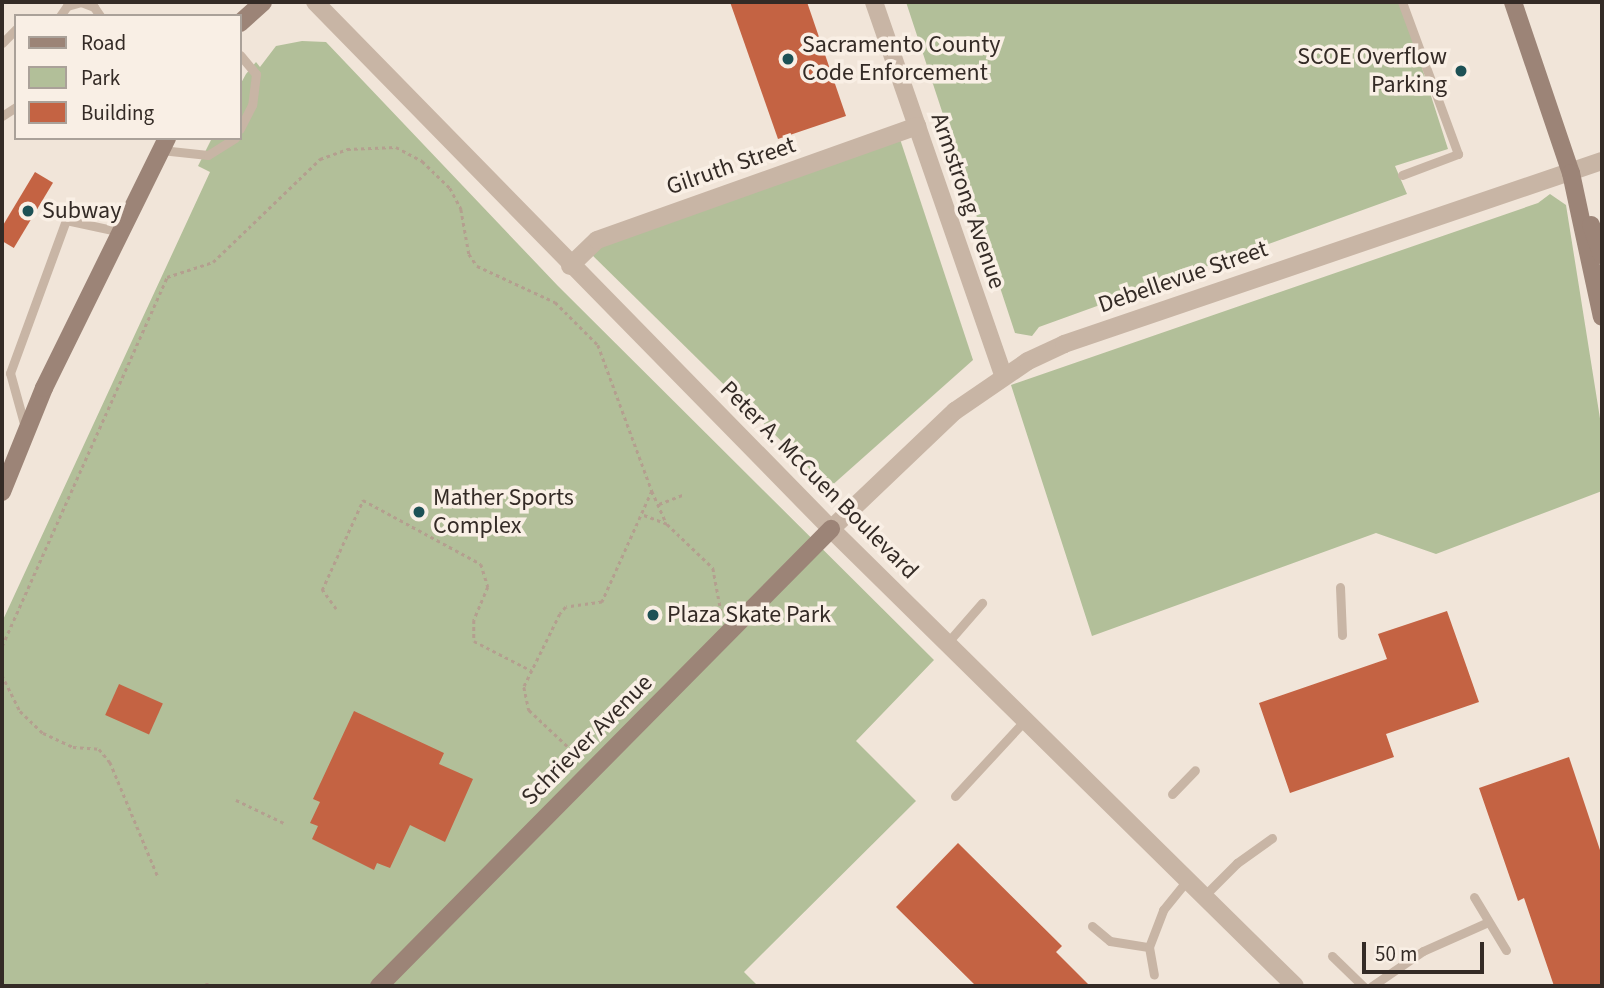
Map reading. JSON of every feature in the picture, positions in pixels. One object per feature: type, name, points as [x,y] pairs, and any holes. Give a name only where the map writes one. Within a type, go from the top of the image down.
[{"type":"street","points":[[242,21],[264,2]]},
{"type":"street","name":"Peter A. McCuen Boulevard","points":[[315,2],[570,266],[831,529],[1295,986]]},
{"type":"street","name":"Armstrong Avenue","points":[[874,2],[1003,375]]},
{"type":"street","points":[[1513,2],[1602,255]]},
{"type":"street","name":"Gilruth Street","points":[[570,266],[597,240],[917,127]]},
{"type":"street","points":[[2,492],[7,469],[25,428],[164,144]]},
{"type":"street","name":"Debellevue Street","points":[[831,529],[955,411],[1003,375],[1064,344],[1602,162]]},
{"type":"street","points":[[1571,173],[1602,317]]},
{"type":"street","name":"Schriever Avenue","points":[[379,986],[831,529]]},
{"type":"lane","points":[[1402,2],[1458,154],[1402,175]]},
{"type":"lane","points":[[65,4],[96,4]]},
{"type":"lane","points":[[242,57],[257,74],[252,105],[242,125]]},
{"type":"lane","points":[[164,144],[208,155],[232,140]]},
{"type":"lane","points":[[25,428],[10,373],[66,220],[121,232]]},
{"type":"lane","points":[[1340,587],[1342,635]]},
{"type":"lane","points":[[948,642],[982,603]]},
{"type":"lane","points":[[955,796],[1026,719]]},
{"type":"lane","points":[[1172,794],[1195,770]]},
{"type":"lane","points":[[1204,896],[1237,863],[1272,838]]},
{"type":"lane","points":[[1154,975],[1149,947],[1163,909],[1188,880]]},
{"type":"lane","points":[[1474,897],[1506,950]]},
{"type":"lane","points":[[1373,986],[1423,951],[1488,922]]},
{"type":"lane","points":[[1092,926],[1110,941],[1149,947]]},
{"type":"lane","points":[[1332,956],[1363,986]]},
{"type":"path","points":[[2,646],[105,424],[167,277],[213,262],[320,159],[347,149],[396,147],[422,161],[450,188],[461,209],[469,254],[477,266],[555,302],[598,345],[652,491],[667,524]]},
{"type":"path","points":[[578,756],[529,710],[524,687],[566,607],[602,602],[644,514],[652,491]]},
{"type":"path","points":[[659,504],[683,495]]},
{"type":"path","points":[[335,609],[321,590],[363,500],[481,564],[488,587],[474,620],[474,641],[531,671]]},
{"type":"path","points":[[644,514],[667,524],[713,568],[721,611]]},
{"type":"path","points":[[2,675],[20,711],[43,733],[74,747],[99,749],[110,762],[134,810],[151,870],[158,877]]},
{"type":"path","points":[[236,800],[284,823]]},
{"type":"green space","points":[[906,2],[1401,2],[1448,149],[1395,166],[1407,194],[1039,327],[1032,336],[1015,333]]},
{"type":"green space","name":"Mather Sports Complex","points":[[302,41],[326,42],[558,286],[934,660],[856,741],[916,801],[744,972],[758,986],[2,986],[2,622],[210,172],[198,166],[211,140],[242,140],[242,81],[256,62],[260,67],[276,46]]},
{"type":"green space","points":[[898,133],[973,360],[829,488],[587,250]]},
{"type":"green space","points":[[1550,194],[1566,205],[1602,431],[1602,491],[1436,554],[1376,533],[1092,636],[1011,385],[1538,203]]},
{"type":"building","name":"Sacramento County Code Enforcement","points":[[730,2],[807,2],[846,116],[778,139]]},
{"type":"building","name":"Subway","points":[[35,172],[53,183],[14,248],[2,241],[2,227]]},
{"type":"building","points":[[1447,611],[1479,702],[1386,734],[1394,757],[1290,793],[1259,703],[1387,659],[1378,634]]},
{"type":"building","points":[[119,684],[163,704],[149,735],[105,715]]},
{"type":"building","points":[[354,711],[444,753],[439,764],[473,779],[445,842],[410,825],[390,868],[377,863],[374,870],[312,839],[318,826],[310,823],[320,802],[313,799]]},
{"type":"building","points":[[1569,757],[1602,856],[1602,986],[1554,986],[1524,898],[1518,901],[1479,788]]},
{"type":"building","points":[[958,843],[1062,946],[1056,952],[1090,986],[976,986],[896,907]]},
{"type":"place","name":"Sacramento County Code Enforcement","points":[[788,59]]},
{"type":"place","name":"SCOE Overflow Parking","points":[[1461,71]]},
{"type":"place","name":"Subway","points":[[28,211]]},
{"type":"place","name":"Mather Sports Complex","points":[[419,512]]},
{"type":"place","name":"Plaza Skate Park","points":[[653,615]]}]
